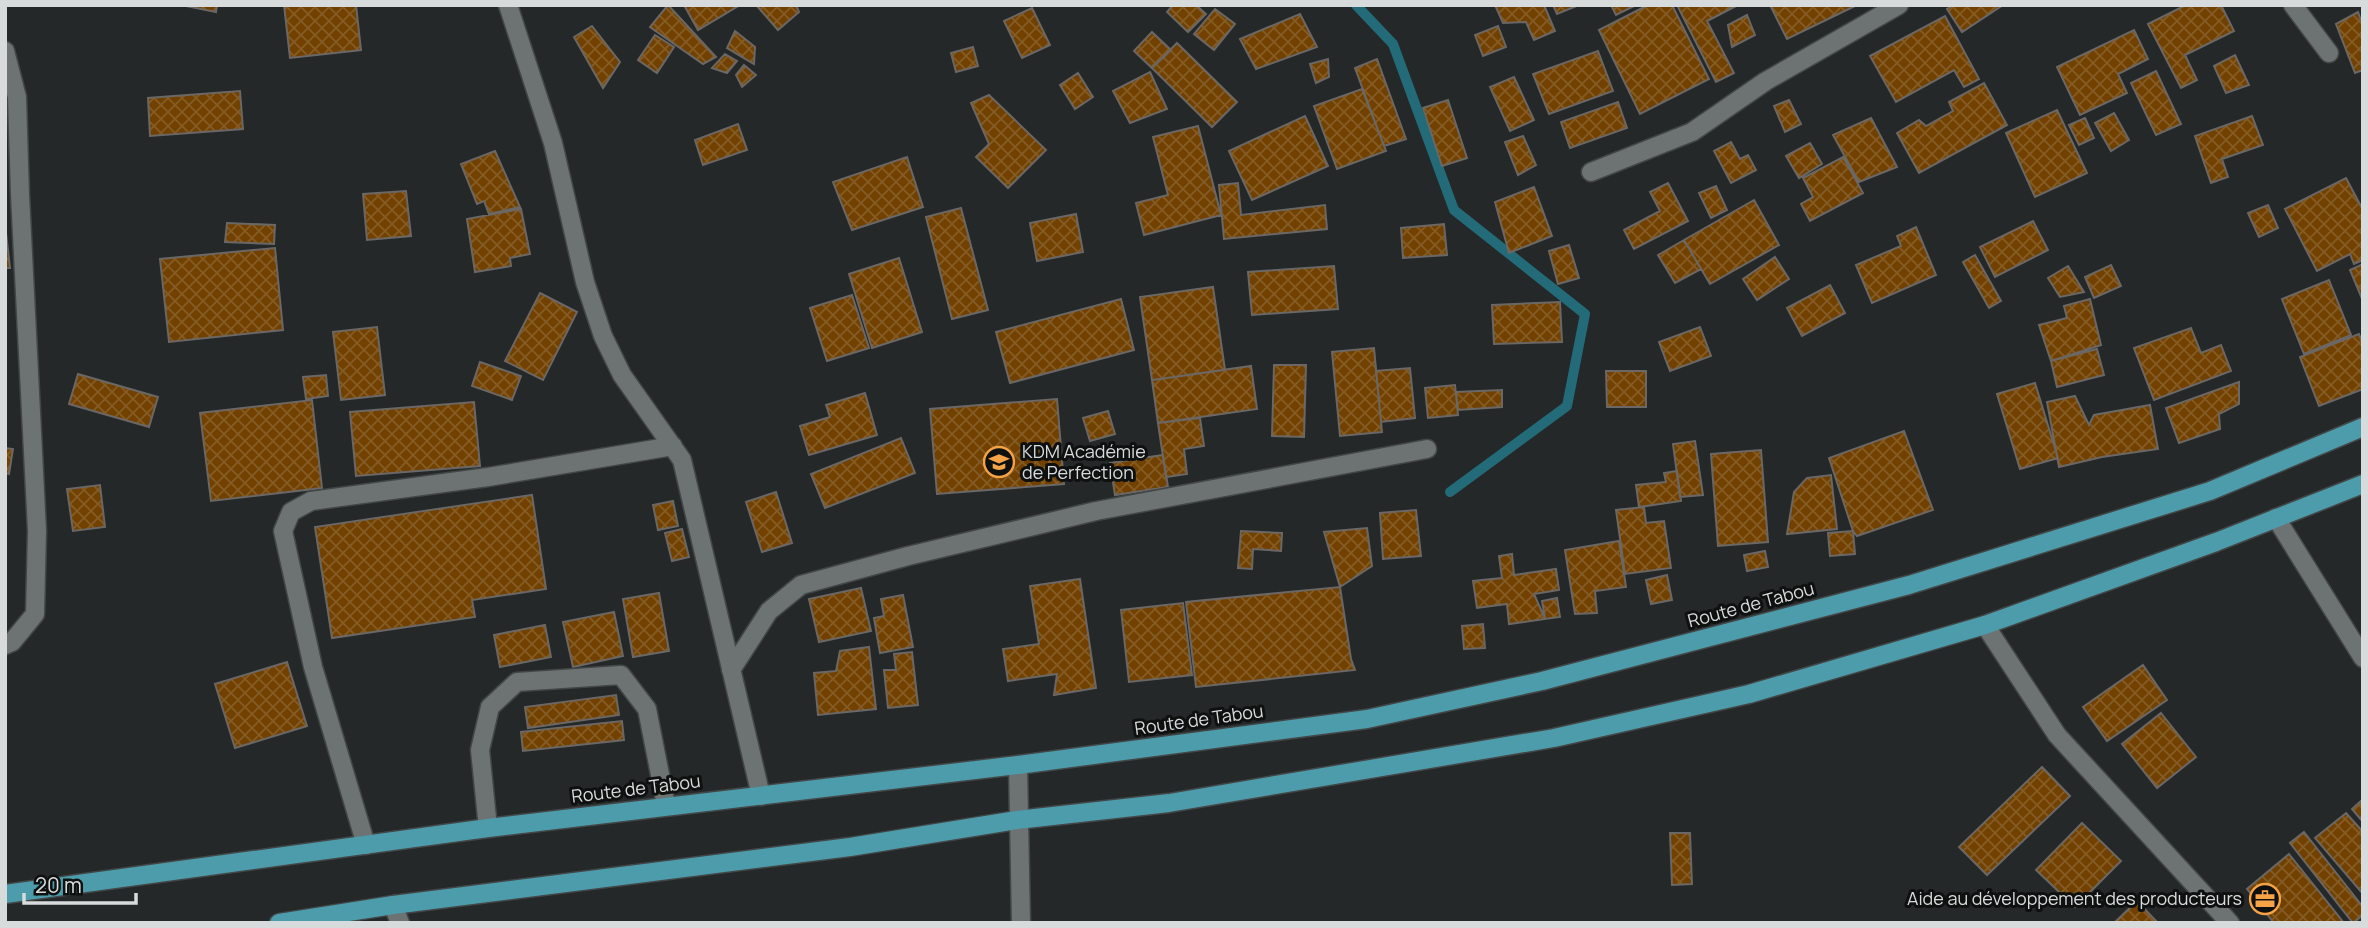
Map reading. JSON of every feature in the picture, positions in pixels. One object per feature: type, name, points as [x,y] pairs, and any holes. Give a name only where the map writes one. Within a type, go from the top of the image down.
[{"type":"main road","name":"Route de Tabou","points":[[5,894],[666,805],[1018,765],[1367,719],[1542,681],[1922,581],[2210,491],[2363,426]]},
{"type":"main road","points":[[279,923],[393,905],[850,847],[1017,820],[1170,803],[1554,738],[1749,694],[1985,625],[2363,484]]},
{"type":"street","points":[[508,5],[553,143],[585,282],[603,336],[622,375],[682,460],[761,796]]},
{"type":"street","points":[[1591,172],[1692,132],[1766,81],[1899,5]]},
{"type":"street","points":[[2293,5],[2329,53]]},
{"type":"street","points":[[5,51],[17,97],[37,531],[35,614],[12,642],[5,645]]},
{"type":"street","points":[[366,845],[313,667],[283,531],[291,512],[311,501],[488,477],[673,446]]},
{"type":"street","points":[[731,670],[769,611],[801,585],[1096,511],[1427,449]]},
{"type":"street","points":[[2276,518],[2363,658]]},
{"type":"street","points":[[1985,625],[2057,735],[2230,923]]},
{"type":"street","points":[[488,828],[480,750],[489,707],[517,682],[621,675],[647,709],[666,805]]},
{"type":"street","points":[[1018,765],[1021,923]]},
{"type":"street","points":[[393,905],[400,923]]},
{"type":"building","points":[[181,5],[217,5],[216,12]]},
{"type":"building","points":[[284,5],[356,5],[361,50],[290,58]]},
{"type":"building","points":[[668,5],[716,57],[703,64],[650,27]]},
{"type":"building","points":[[684,5],[740,5],[698,30]]},
{"type":"building","points":[[756,5],[796,5],[799,12],[778,30]]},
{"type":"building","points":[[1173,5],[1196,5],[1206,14],[1188,32],[1167,12]]},
{"type":"building","points":[[1495,5],[1544,5],[1555,31],[1534,40],[1526,22],[1503,23]]},
{"type":"building","points":[[1553,5],[1579,5],[1557,14]]},
{"type":"building","points":[[1611,5],[1636,5],[1616,15]]},
{"type":"building","points":[[1648,5],[1672,5],[1709,79],[1640,114],[1599,30]]},
{"type":"building","points":[[1677,5],[1738,5],[1707,21],[1734,73],[1716,82]]},
{"type":"building","points":[[1770,5],[1857,5],[1787,39]]},
{"type":"building","points":[[1953,5],[2003,5],[1962,32],[1947,9]]},
{"type":"building","points":[[2186,5],[2221,5],[2234,31],[2185,55],[2197,80],[2181,88],[2148,24]]},
{"type":"building","points":[[1032,8],[1050,45],[1022,58],[1004,21]]},
{"type":"building","points":[[1215,9],[1235,24],[1214,50],[1194,34]]},
{"type":"building","points":[[2358,12],[2363,26],[2363,70],[2355,73],[2336,24]]},
{"type":"building","points":[[1300,14],[1317,47],[1256,69],[1240,39]]},
{"type":"building","points":[[1747,15],[1755,35],[1732,47],[1728,25]]},
{"type":"building","points":[[1945,16],[1979,79],[1964,87],[1954,70],[1896,102],[1870,56]]},
{"type":"building","points":[[592,26],[620,62],[603,88],[574,37]]},
{"type":"building","points":[[1498,26],[1506,47],[1483,56],[1475,35]]},
{"type":"building","points":[[2134,30],[2148,59],[2118,74],[2127,93],[2080,115],[2057,67]]},
{"type":"building","points":[[735,31],[755,47],[754,64],[727,48]]},
{"type":"building","points":[[1152,32],[1171,50],[1152,68],[1134,51]]},
{"type":"building","points":[[655,35],[674,47],[657,73],[638,60]]},
{"type":"building","points":[[1177,43],[1237,102],[1212,127],[1152,68]]},
{"type":"building","points":[[973,47],[978,66],[956,72],[951,53]]},
{"type":"building","points":[[1598,51],[1613,91],[1549,114],[1533,74]]},
{"type":"building","points":[[725,54],[737,61],[727,73],[712,68]]},
{"type":"building","points":[[2235,55],[2249,85],[2226,93],[2214,66]]},
{"type":"building","points":[[1328,59],[1329,77],[1316,83],[1310,64]]},
{"type":"building","points":[[1377,59],[1406,139],[1384,146],[1355,68]]},
{"type":"building","points":[[744,65],[756,75],[742,87],[736,75]]},
{"type":"building","points":[[2156,71],[2181,124],[2156,135],[2131,83]]},
{"type":"building","points":[[1150,72],[1167,109],[1130,123],[1113,91]]},
{"type":"building","points":[[1078,73],[1093,97],[1075,109],[1060,85]]},
{"type":"building","points":[[1514,77],[1534,120],[1510,131],[1490,87]]},
{"type":"building","points":[[1984,83],[2007,125],[1919,173],[1897,133],[1919,120],[1926,126],[1953,111],[1949,102]]},
{"type":"building","points":[[1362,89],[1386,151],[1337,169],[1314,106]]},
{"type":"building","points":[[240,91],[243,129],[150,136],[148,98]]},
{"type":"building","points":[[989,95],[1046,150],[1008,188],[976,157],[989,144],[971,103]]},
{"type":"building","points":[[1448,100],[1467,158],[1442,166],[1423,108]]},
{"type":"building","points":[[1789,100],[1801,124],[1785,132],[1774,106]]},
{"type":"building","points":[[1618,102],[1627,128],[1570,148],[1561,122]]},
{"type":"building","points":[[2057,110],[2087,173],[2035,197],[2006,133]]},
{"type":"building","points":[[2114,113],[2129,140],[2111,151],[2095,123]]},
{"type":"building","points":[[1305,116],[1328,166],[1252,200],[1229,151]]},
{"type":"building","points":[[2252,116],[2263,145],[2222,159],[2228,177],[2211,183],[2195,136]]},
{"type":"building","points":[[1871,118],[1897,167],[1859,182],[1833,135]]},
{"type":"building","points":[[2085,118],[2094,138],[2079,145],[2069,125]]},
{"type":"building","points":[[738,124],[747,150],[703,165],[695,140]]},
{"type":"building","points":[[1198,126],[1221,215],[1144,235],[1136,203],[1168,195],[1153,137]]},
{"type":"building","points":[[1523,136],[1536,165],[1518,175],[1505,142]]},
{"type":"building","points":[[1731,142],[1740,159],[1748,155],[1756,170],[1731,183],[1714,151]]},
{"type":"building","points":[[1810,143],[1822,164],[1799,178],[1786,156]]},
{"type":"building","points":[[495,151],[520,207],[489,214],[484,201],[477,204],[461,164]]},
{"type":"building","points":[[907,157],[923,207],[852,230],[833,182]]},
{"type":"building","points":[[1843,157],[1863,193],[1810,221],[1801,204],[1813,197],[1803,178]]},
{"type":"building","points":[[2346,178],[2363,210],[2363,260],[2354,264],[2350,254],[2317,271],[2285,209]]},
{"type":"building","points":[[1238,183],[1241,215],[1325,205],[1327,229],[1224,239],[1219,185]]},
{"type":"building","points":[[1668,183],[1688,221],[1634,249],[1624,230],[1660,211],[1650,192]]},
{"type":"building","points":[[1716,186],[1727,210],[1711,218],[1699,193]]},
{"type":"building","points":[[1534,187],[1552,236],[1509,253],[1495,202]]},
{"type":"building","points":[[406,191],[411,236],[367,240],[363,194]]},
{"type":"building","points":[[1754,200],[1779,245],[1710,284],[1684,240]]},
{"type":"building","points":[[2268,205],[2278,228],[2259,237],[2248,213]]},
{"type":"building","points":[[961,208],[988,310],[952,319],[926,217]]},
{"type":"building","points":[[521,209],[530,254],[510,258],[511,266],[475,272],[467,219]]},
{"type":"building","points":[[1076,214],[1083,252],[1037,261],[1030,223]]},
{"type":"building","points":[[2033,221],[2048,250],[1995,277],[1980,247]]},
{"type":"building","points":[[227,223],[275,225],[274,244],[225,242]]},
{"type":"building","points":[[5,224],[10,268],[5,268]]},
{"type":"building","points":[[1444,224],[1447,255],[1403,258],[1401,228]]},
{"type":"building","points":[[1916,227],[1936,275],[1872,303],[1856,265],[1901,246],[1897,236]]},
{"type":"building","points":[[1684,240],[1701,269],[1675,283],[1658,255]]},
{"type":"building","points":[[1569,245],[1579,278],[1558,284],[1549,251]]},
{"type":"building","points":[[275,248],[283,330],[169,342],[160,259]]},
{"type":"building","points":[[1975,255],[2001,301],[1989,308],[1963,262]]},
{"type":"building","points":[[1775,257],[1789,279],[1757,300],[1743,279]]},
{"type":"building","points":[[899,258],[922,332],[872,348],[849,274]]},
{"type":"building","points":[[2363,264],[2363,301],[2350,270]]},
{"type":"building","points":[[2111,265],[2121,286],[2094,298],[2085,277]]},
{"type":"building","points":[[1334,266],[1338,309],[1252,315],[1248,272]]},
{"type":"building","points":[[2068,266],[2084,292],[2060,297],[2048,278]]},
{"type":"building","points":[[2329,280],[2351,335],[2304,354],[2282,299]]},
{"type":"building","points":[[1830,285],[1845,313],[1802,336],[1787,308]]},
{"type":"building","points":[[1213,287],[1225,370],[1152,380],[1140,297]]},
{"type":"building","points":[[540,293],[577,312],[543,380],[505,361]]},
{"type":"building","points":[[852,295],[869,348],[827,361],[810,308]]},
{"type":"building","points":[[1121,299],[1134,350],[1010,383],[996,332]]},
{"type":"building","points":[[2090,299],[2101,345],[2051,361],[2039,325],[2067,318],[2064,306]]},
{"type":"building","points":[[1560,302],[1562,342],[1494,344],[1492,305]]},
{"type":"building","points":[[377,327],[385,395],[341,400],[333,332]]},
{"type":"building","points":[[1700,327],[1711,356],[1670,371],[1659,342]]},
{"type":"building","points":[[2191,328],[2201,353],[2221,345],[2231,371],[2154,400],[2134,348]]},
{"type":"building","points":[[2359,334],[2363,344],[2363,389],[2319,406],[2300,357]]},
{"type":"building","points":[[1374,348],[1382,432],[1340,436],[1332,352]]},
{"type":"building","points":[[2097,349],[2104,375],[2057,387],[2051,361]]},
{"type":"building","points":[[480,362],[521,376],[512,400],[472,386]]},
{"type":"building","points":[[1274,365],[1306,365],[1304,437],[1272,436]]},
{"type":"building","points":[[1251,366],[1257,409],[1158,423],[1152,380]]},
{"type":"building","points":[[1410,368],[1415,418],[1381,422],[1376,371]]},
{"type":"building","points":[[1606,371],[1646,371],[1646,407],[1607,407]]},
{"type":"building","points":[[78,374],[158,397],[149,427],[69,404]]},
{"type":"building","points":[[326,375],[328,396],[306,399],[303,377]]},
{"type":"building","points":[[2239,382],[2239,404],[2219,414],[2220,429],[2179,443],[2166,408]]},
{"type":"building","points":[[2035,383],[2058,458],[2020,469],[1997,394]]},
{"type":"building","points":[[1455,385],[1458,415],[1428,418],[1425,388]]},
{"type":"building","points":[[1502,390],[1502,407],[1458,410],[1456,392]]},
{"type":"building","points":[[865,393],[877,435],[809,455],[800,426],[830,417],[826,405]]},
{"type":"building","points":[[2075,396],[2089,425],[2094,415],[2150,405],[2158,449],[2102,457],[2059,467],[2047,402]]},
{"type":"building","points":[[1057,399],[1064,484],[937,494],[930,409]]},
{"type":"building","points":[[312,400],[322,488],[211,501],[200,413]]},
{"type":"building","points":[[474,402],[480,466],[356,476],[350,412]]},
{"type":"building","points":[[1108,411],[1115,434],[1090,441],[1083,418]]},
{"type":"building","points":[[1200,418],[1204,446],[1184,449],[1187,474],[1166,477],[1158,423]]},
{"type":"building","points":[[1904,431],[1933,510],[1857,536],[1829,458]]},
{"type":"building","points":[[901,438],[915,473],[825,508],[811,474]]},
{"type":"building","points":[[1695,441],[1703,495],[1680,497],[1673,444]]},
{"type":"building","points":[[5,448],[13,449],[9,474],[5,473]]},
{"type":"building","points":[[1761,450],[1768,542],[1718,546],[1711,454]]},
{"type":"building","points":[[1163,455],[1168,487],[1115,495],[1110,463]]},
{"type":"building","points":[[1677,471],[1681,501],[1639,507],[1636,485],[1666,482],[1664,473]]},
{"type":"building","points":[[1831,475],[1837,529],[1787,534],[1794,492],[1807,478]]},
{"type":"building","points":[[100,485],[105,527],[73,531],[67,489]]},
{"type":"building","points":[[776,492],[792,543],[762,552],[746,502]]},
{"type":"building","points":[[532,495],[546,589],[472,600],[475,617],[332,638],[315,527]]},
{"type":"building","points":[[673,501],[678,526],[658,530],[653,505]]},
{"type":"building","points":[[1644,507],[1646,523],[1664,521],[1671,568],[1625,574],[1616,510]]},
{"type":"building","points":[[1416,510],[1421,556],[1383,559],[1380,513]]},
{"type":"building","points":[[1367,528],[1372,566],[1340,587],[1324,532]]},
{"type":"building","points":[[682,529],[689,557],[672,561],[665,533]]},
{"type":"building","points":[[1241,531],[1282,533],[1281,551],[1253,549],[1252,569],[1238,568]]},
{"type":"building","points":[[1853,531],[1855,554],[1830,556],[1828,533]]},
{"type":"building","points":[[1619,541],[1626,587],[1595,591],[1597,613],[1575,614],[1565,550]]},
{"type":"building","points":[[1765,551],[1768,567],[1747,571],[1744,555]]},
{"type":"building","points":[[1512,554],[1514,575],[1556,569],[1559,590],[1534,594],[1545,619],[1509,624],[1507,604],[1477,608],[1473,581],[1502,578],[1499,556]]},
{"type":"building","points":[[1667,575],[1672,600],[1651,604],[1646,580]]},
{"type":"building","points":[[1080,579],[1096,688],[1054,695],[1057,674],[1008,681],[1003,649],[1039,644],[1030,586]]},
{"type":"building","points":[[1340,587],[1355,670],[1196,687],[1186,602]]},
{"type":"building","points":[[861,588],[871,631],[819,642],[809,599]]},
{"type":"building","points":[[659,593],[669,651],[633,657],[623,599]]},
{"type":"building","points":[[903,595],[913,647],[880,653],[874,618],[884,616],[881,599]]},
{"type":"building","points":[[1557,598],[1560,617],[1545,619],[1542,601]]},
{"type":"building","points":[[1183,603],[1192,675],[1129,682],[1121,610]]},
{"type":"building","points":[[614,612],[623,656],[573,667],[563,622]]},
{"type":"building","points":[[1483,624],[1485,648],[1464,649],[1462,626]]},
{"type":"building","points":[[545,625],[551,657],[500,667],[494,635]]},
{"type":"building","points":[[869,647],[876,709],[818,715],[814,673],[836,671],[840,651]]},
{"type":"building","points":[[912,652],[918,705],[888,708],[884,670],[896,670],[894,654]]},
{"type":"building","points":[[287,662],[307,726],[235,748],[215,684]]},
{"type":"building","points":[[2143,665],[2167,700],[2107,741],[2083,707]]},
{"type":"building","points":[[616,695],[619,715],[528,728],[525,707]]},
{"type":"building","points":[[2161,713],[2196,757],[2157,788],[2122,744]]},
{"type":"building","points":[[622,721],[624,740],[523,751],[521,732]]},
{"type":"building","points":[[2042,767],[2070,796],[1987,875],[1959,847]]},
{"type":"building","points":[[2363,799],[2363,822],[2352,809]]},
{"type":"building","points":[[2346,813],[2363,832],[2363,894],[2315,838]]},
{"type":"building","points":[[2082,823],[2121,861],[2075,907],[2036,870]]},
{"type":"building","points":[[2304,832],[2363,907],[2363,915],[2353,923],[2290,843]]},
{"type":"building","points":[[1670,833],[1690,833],[1692,884],[1672,885]]},
{"type":"building","points":[[2289,854],[2344,923],[2274,923],[2247,889]]},
{"type":"building","points":[[2137,901],[2158,923],[2114,923]]},
{"type":"waterway","points":[[1356,5],[1393,44],[1454,210],[1585,314],[1567,406],[1450,492]]},
{"type":"place","name":"KDM Académie de Perfection","points":[[999,462]]},
{"type":"place","name":"Aide au développement des producteurs","points":[[2265,899]]}]
